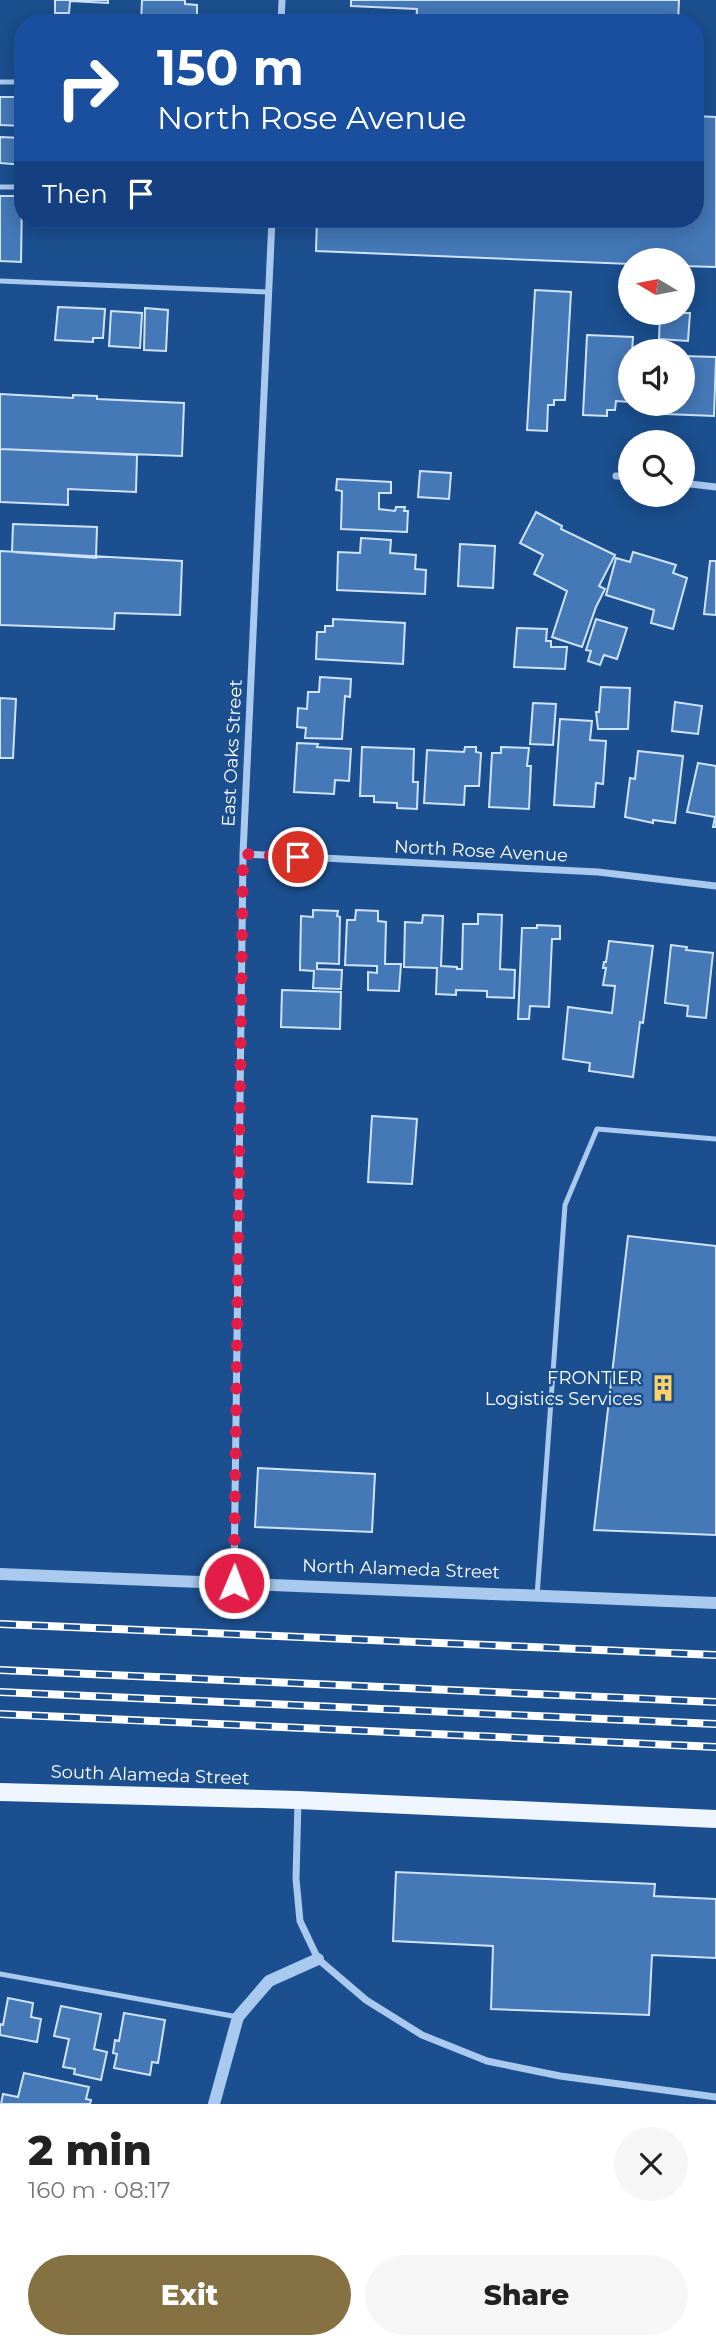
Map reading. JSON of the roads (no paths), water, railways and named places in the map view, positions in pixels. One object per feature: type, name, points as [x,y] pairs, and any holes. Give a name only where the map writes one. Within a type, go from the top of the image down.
[{"type":"main road","name":"South Alameda Street","points":[[0,1792],[298,1800]]},
{"type":"main road","points":[[298,1800],[716,1819]]},
{"type":"street","name":"East Oaks Street","points":[[234,1583],[243,854],[272,228]]},
{"type":"street","points":[[695,485],[716,487]]},
{"type":"street","name":"North Rose Avenue","points":[[243,854],[598,872],[716,886]]},
{"type":"street","name":"North Alameda Street","points":[[0,1574],[716,1603]]},
{"type":"street","points":[[298,1800],[296,1879],[300,1921],[318,1959],[366,2000],[422,2035],[487,2061],[560,2076],[716,2097]]},
{"type":"street","points":[[214,2104],[238,2017],[269,1982],[318,1959]]},
{"type":"lane","points":[[0,281],[269,292]]},
{"type":"lane","points":[[537,1596],[565,1205],[597,1129],[716,1139]]},
{"type":"lane","points":[[0,1974],[238,2017]]},
{"type":"railway","points":[[0,1624],[716,1655]]},
{"type":"railway","points":[[0,1670],[716,1702]]},
{"type":"railway","points":[[0,1692],[716,1724]]},
{"type":"railway","points":[[0,1714],[716,1747]]},
{"type":"place","name":"FRONTIER Logistics Services","points":[[663,1388]]}]
